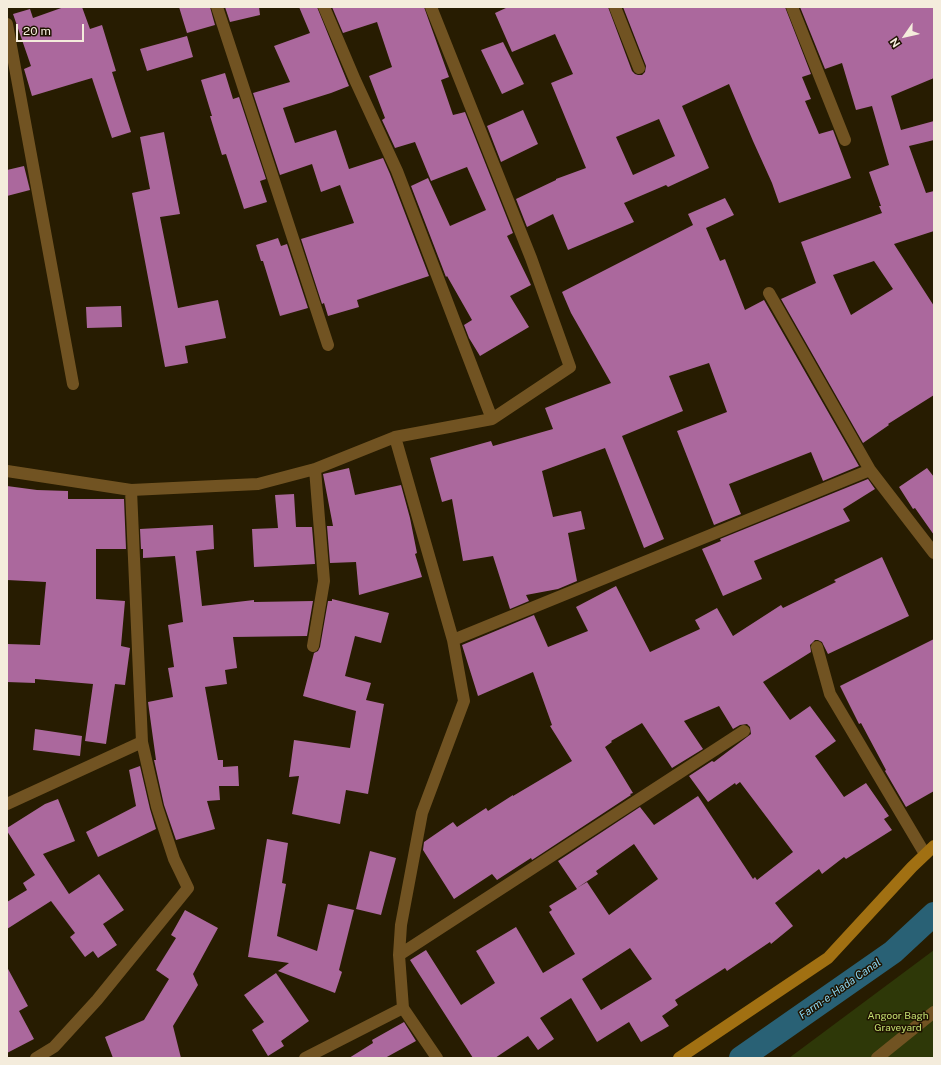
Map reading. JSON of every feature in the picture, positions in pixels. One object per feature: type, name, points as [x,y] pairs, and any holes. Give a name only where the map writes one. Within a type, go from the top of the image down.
[{"type":"street","points":[[217,7],[328,345]]},
{"type":"street","points":[[324,7],[355,80],[397,171],[492,419]]},
{"type":"street","points":[[7,471],[131,490],[258,484],[316,469],[395,437],[492,419],[570,367],[532,258],[431,7]]},
{"type":"street","points":[[615,7],[639,68]]},
{"type":"street","points":[[792,7],[844,140]]},
{"type":"street","points":[[7,24],[73,384]]},
{"type":"street","points":[[769,293],[870,470],[934,553]]},
{"type":"street","points":[[395,437],[453,640],[464,701],[422,812],[401,925],[399,955],[403,1008],[436,1058]]},
{"type":"street","points":[[313,646],[324,581],[316,469]]},
{"type":"street","points":[[453,640],[870,470]]},
{"type":"street","points":[[36,1058],[54,1047],[97,1000],[188,888],[174,859],[157,807],[142,742],[131,490]]},
{"type":"street","points":[[817,647],[830,694],[925,854]]},
{"type":"street","points":[[399,955],[744,731]]},
{"type":"street","points":[[7,804],[142,742]]},
{"type":"street","points":[[679,1058],[828,958],[934,846]]},
{"type":"street","points":[[305,1058],[403,1008]]},
{"type":"street","points":[[877,1058],[934,1012]]},
{"type":"green space","name":"Angoor Bagh Graveyard","points":[[934,950],[934,1058],[789,1058]]},
{"type":"building","points":[[64,7],[82,7],[90,29],[102,25],[116,71],[112,72],[131,132],[112,138],[92,78],[32,96],[24,69],[31,66],[13,14],[30,9],[33,18]]},
{"type":"building","points":[[179,7],[210,7],[215,25],[187,33]]},
{"type":"building","points":[[225,7],[259,7],[260,15],[230,22]]},
{"type":"building","points":[[299,7],[317,7],[349,86],[283,108],[295,143],[336,130],[349,169],[383,158],[429,276],[357,300],[359,307],[328,316],[324,303],[322,304],[301,239],[354,223],[340,185],[321,192],[312,164],[280,175],[253,93],[290,82],[274,46],[310,33]]},
{"type":"building","points":[[332,7],[424,7],[449,77],[441,80],[453,115],[465,112],[513,233],[507,236],[531,285],[510,296],[529,327],[480,356],[469,338],[464,325],[472,320],[447,276],[446,277],[411,186],[428,178],[450,226],[486,210],[467,167],[431,181],[415,142],[395,148],[382,120],[385,118],[369,76],[392,67],[377,22],[343,33]]},
{"type":"building","points":[[508,7],[608,7],[632,71],[635,74],[642,75],[645,72],[646,66],[623,7],[785,7],[811,74],[802,77],[811,99],[805,101],[819,134],[833,130],[851,178],[779,203],[772,183],[729,84],[682,106],[709,168],[668,187],[666,185],[624,203],[634,222],[568,250],[553,214],[527,227],[516,199],[556,179],[586,168],[551,83],[573,74],[555,34],[512,52],[495,13]],"holes":[[[659,119],[675,156],[633,175],[616,137]]]},
{"type":"building","points":[[800,7],[934,7],[934,78],[891,96],[901,130],[934,121],[934,140],[909,146],[926,193],[934,191],[934,231],[894,244],[934,306],[934,395],[888,424],[889,425],[863,443],[781,299],[816,283],[801,242],[882,213],[869,172],[889,165],[872,106],[856,110],[842,63],[825,69]],"holes":[[[874,261],[893,289],[851,315],[833,275]]]},
{"type":"building","points":[[187,36],[193,57],[147,71],[140,49]]},
{"type":"building","points":[[503,42],[524,84],[502,94],[481,50]]},
{"type":"building","points":[[225,73],[233,99],[239,97],[266,179],[260,181],[267,202],[244,209],[226,154],[222,155],[201,80]]},
{"type":"building","points":[[523,110],[538,144],[501,162],[487,126]]},
{"type":"building","points":[[164,132],[180,214],[160,217],[178,308],[218,300],[226,338],[185,346],[188,363],[165,367],[132,193],[150,189],[140,137]]},
{"type":"building","points":[[24,166],[30,190],[7,196],[7,170]]},
{"type":"building","points":[[725,198],[734,215],[706,228],[720,261],[725,259],[745,310],[764,300],[859,466],[823,481],[811,452],[729,484],[741,514],[714,525],[677,431],[727,412],[709,363],[669,376],[683,411],[622,436],[664,539],[644,548],[605,448],[542,471],[553,517],[581,511],[585,529],[568,533],[577,581],[558,589],[526,595],[529,601],[510,609],[493,556],[463,561],[452,499],[442,502],[430,458],[491,441],[493,446],[553,429],[545,408],[611,383],[571,313],[562,292],[693,225],[688,214]]},
{"type":"building","points":[[278,238],[281,246],[287,244],[308,308],[280,316],[263,261],[261,261],[256,245]]},
{"type":"building","points":[[121,306],[122,327],[87,328],[86,307]]},
{"type":"building","points":[[349,468],[355,495],[401,485],[410,518],[417,553],[415,554],[422,577],[359,595],[356,562],[330,563],[327,526],[333,526],[323,474]]},
{"type":"building","points":[[927,468],[934,477],[934,535],[915,508],[913,509],[899,487]]},
{"type":"building","points":[[868,479],[875,489],[843,509],[850,521],[754,561],[762,579],[723,596],[702,549],[721,541],[720,539]]},
{"type":"building","points":[[7,486],[37,490],[68,491],[68,499],[124,499],[126,549],[96,549],[96,599],[125,601],[121,646],[130,648],[125,685],[115,684],[106,744],[85,741],[93,684],[35,679],[35,683],[7,682],[7,644],[40,645],[46,582],[7,580]]},
{"type":"building","points":[[294,494],[296,527],[312,527],[315,564],[254,567],[252,529],[278,528],[275,495]]},
{"type":"building","points":[[213,525],[214,549],[196,551],[202,606],[254,600],[254,602],[313,601],[307,636],[233,637],[237,668],[225,670],[227,684],[205,687],[218,760],[223,760],[223,767],[238,766],[239,786],[219,786],[220,800],[207,801],[215,829],[176,840],[164,805],[154,760],[156,760],[148,702],[173,697],[168,668],[174,667],[168,625],[183,622],[175,556],[143,558],[140,529]]},
{"type":"building","points":[[882,557],[909,616],[828,654],[822,642],[815,640],[810,645],[811,652],[763,682],[790,720],[810,706],[836,741],[815,756],[844,797],[866,783],[889,816],[884,819],[892,830],[846,859],[844,857],[822,874],[819,869],[775,903],[793,926],[771,944],[770,942],[727,971],[725,968],[675,1000],[678,1005],[662,1016],[669,1026],[641,1042],[629,1022],[597,1042],[571,998],[540,1018],[554,1039],[538,1050],[528,1036],[495,1058],[473,1058],[410,960],[426,950],[461,1005],[495,983],[476,951],[516,927],[543,973],[575,954],[549,912],[552,910],[549,906],[577,889],[558,861],[640,807],[654,825],[698,796],[753,879],[755,877],[757,880],[793,852],[740,782],[736,785],[735,783],[708,802],[689,776],[712,761],[714,762],[751,734],[750,727],[747,724],[740,725],[733,729],[719,706],[684,721],[703,749],[672,768],[642,723],[611,741],[612,742],[605,747],[633,793],[532,860],[531,858],[497,880],[492,874],[454,899],[423,850],[424,842],[453,822],[457,827],[486,808],[488,811],[572,761],[550,726],[552,725],[533,672],[478,696],[462,645],[534,615],[548,647],[588,631],[576,607],[616,586],[650,652],[700,629],[695,620],[717,608],[733,636],[781,605],[783,608],[836,582],[834,580]],"holes":[[[634,844],[658,879],[609,915],[587,882],[577,888],[598,874],[596,871]],[[630,948],[652,979],[601,1010],[582,979]]]},
{"type":"building","points":[[332,599],[389,613],[381,643],[355,636],[345,676],[371,683],[366,700],[384,704],[368,794],[346,790],[340,824],[292,814],[299,776],[289,777],[294,740],[350,748],[356,711],[303,696],[314,653],[318,651],[320,647],[328,601],[332,601]]},
{"type":"building","points":[[934,639],[934,791],[906,807],[885,771],[886,770],[861,723],[859,724],[840,686]]},
{"type":"building","points":[[35,729],[82,736],[80,756],[33,750]]},
{"type":"building","points":[[140,766],[156,829],[98,857],[86,832],[136,806],[129,770]]},
{"type":"building","points":[[58,799],[75,841],[43,854],[69,894],[99,874],[124,910],[103,924],[117,945],[98,958],[93,951],[85,957],[70,937],[75,933],[51,901],[7,929],[7,902],[27,890],[23,883],[35,875],[7,831],[7,828],[45,804]]},
{"type":"building","points":[[267,839],[288,843],[282,883],[286,884],[277,936],[317,951],[328,904],[354,910],[339,970],[342,972],[335,993],[278,971],[289,963],[248,957]]},
{"type":"building","points":[[370,851],[396,858],[381,915],[356,909]]},
{"type":"building","points":[[185,910],[218,928],[193,974],[198,985],[173,1026],[181,1058],[113,1058],[105,1037],[144,1020],[169,979],[156,970],[176,938],[171,935]]},
{"type":"building","points":[[7,967],[28,1006],[19,1011],[34,1039],[7,1053]]},
{"type":"building","points":[[276,973],[309,1021],[281,1041],[284,1046],[268,1056],[252,1030],[264,1022],[244,995]]},
{"type":"building","points":[[404,1022],[416,1041],[385,1058],[349,1058],[373,1043],[372,1040]]},
{"type":"waterway","name":"Farm-e-Hada Canal","points":[[741,1058],[893,952],[934,914]]}]
